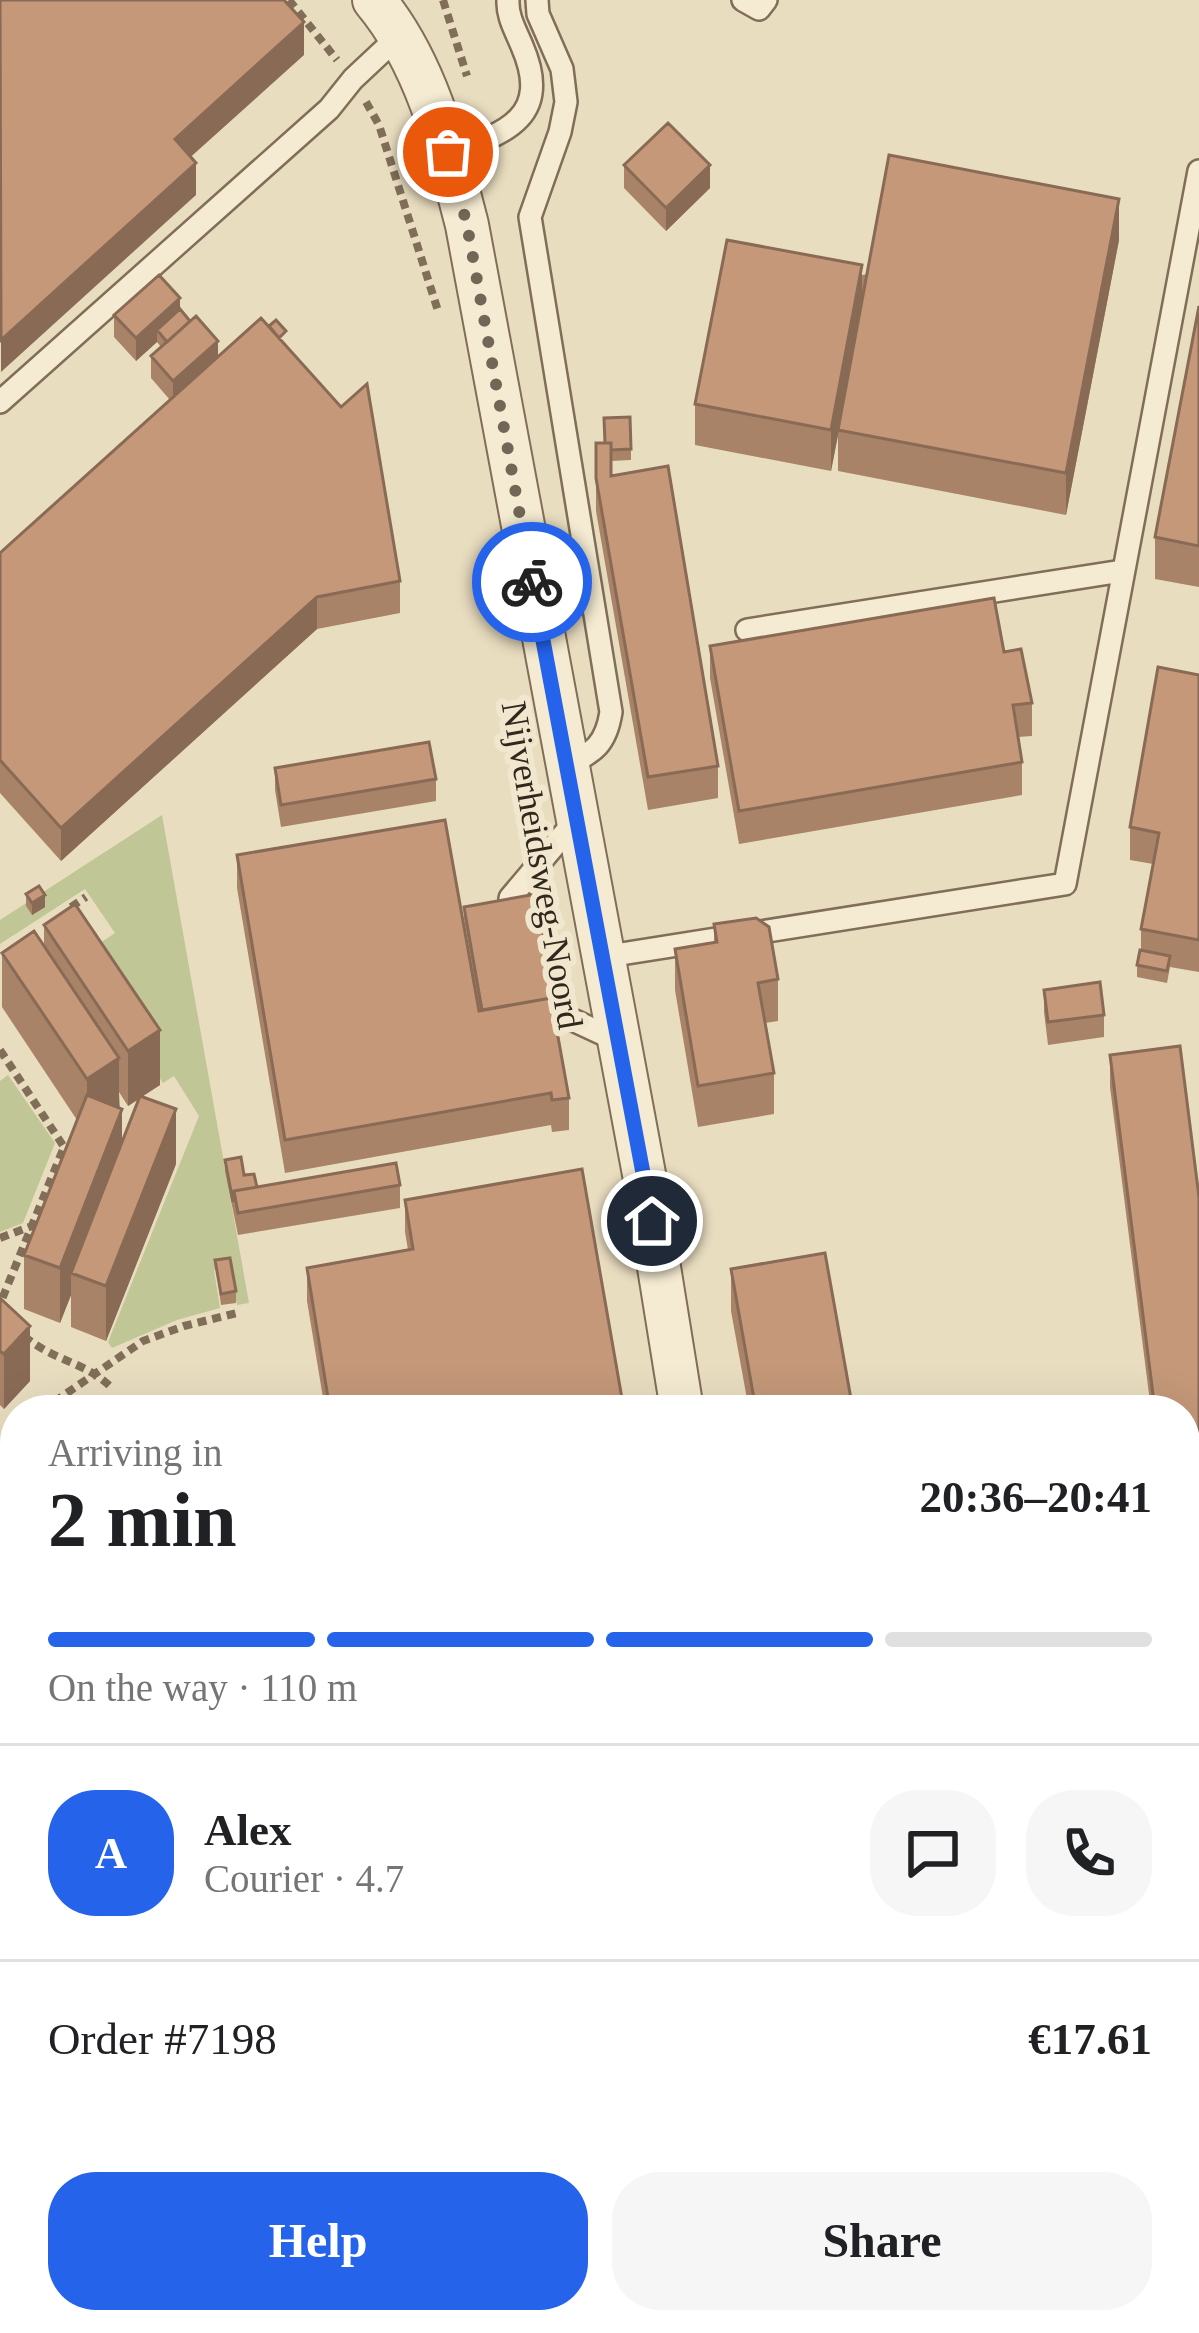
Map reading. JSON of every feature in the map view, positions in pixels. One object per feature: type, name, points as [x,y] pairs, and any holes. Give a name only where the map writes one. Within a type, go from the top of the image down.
[{"type":"street","name":"Nijverheidsweg-Noord","points":[[374,0],[402,33],[448,152],[467,225],[679,1395]]},
{"type":"lane","points":[[448,152],[484,141],[519,118],[535,91],[532,69],[507,11],[508,0]]},
{"type":"lane","points":[[537,0],[538,14],[562,69],[566,102],[530,218],[611,712],[608,732],[594,753],[565,765]]},
{"type":"lane","points":[[743,0],[759,9],[766,0]]},
{"type":"lane","points":[[0,402],[329,109],[402,33]]},
{"type":"lane","points":[[602,958],[1065,884],[1199,171]]},
{"type":"lane","points":[[747,630],[1122,571]]},
{"type":"lane","points":[[575,821],[510,898],[521,995],[618,1041]]},
{"type":"path","points":[[289,0],[352,80],[379,125],[443,332]]},
{"type":"path","points":[[69,908],[86,896]]},
{"type":"path","points":[[0,1051],[64,1147],[0,1304]]},
{"type":"path","points":[[0,1073],[10,1065]]},
{"type":"path","points":[[0,1238],[32,1226]]},
{"type":"path","points":[[63,1395],[143,1341],[241,1312]]},
{"type":"path","points":[[15,1329],[46,1354],[95,1372],[111,1387]]},
{"type":"green space","points":[[162,815],[249,1303],[237,1305],[230,1268],[214,1270],[220,1308],[177,1320],[112,1348],[108,1342],[199,1116],[174,1076],[163,1083],[79,957],[115,933],[85,889],[0,944],[0,920]]},
{"type":"green space","points":[[8,1075],[55,1143],[23,1223],[0,1232],[0,1081]]},
{"type":"building","points":[[0,0],[284,0],[304,22],[175,139],[196,163],[1,340]]},
{"type":"building","points":[[668,123],[710,165],[666,208],[624,165]]},
{"type":"building","points":[[889,155],[1119,199],[1066,473],[838,430]]},
{"type":"building","points":[[727,240],[862,265],[831,430],[695,404]]},
{"type":"building","points":[[159,275],[180,298],[136,338],[114,315]]},
{"type":"building","points":[[1199,306],[1199,546],[1155,537]]},
{"type":"building","points":[[180,309],[190,321],[167,342],[157,330]]},
{"type":"building","points":[[196,316],[218,341],[173,381],[151,356]]},
{"type":"building","points":[[261,318],[341,407],[367,384],[400,581],[317,597],[61,828],[0,760],[0,553]]},
{"type":"building","points":[[276,320],[286,331],[279,338],[269,326]]},
{"type":"building","points":[[630,417],[631,449],[611,450],[611,443],[605,443],[604,418]]},
{"type":"building","points":[[596,443],[611,443],[611,476],[668,466],[718,766],[648,777],[596,478]]},
{"type":"building","points":[[994,598],[1004,652],[1021,649],[1032,703],[1013,705],[1022,762],[739,811],[710,646]]},
{"type":"building","points":[[1158,667],[1199,675],[1199,940],[1141,929],[1159,833],[1130,827]]},
{"type":"building","points":[[429,742],[436,779],[281,805],[275,768]]},
{"type":"building","points":[[445,820],[479,1011],[551,998],[569,1098],[552,1100],[551,1093],[285,1140],[237,855]]},
{"type":"building","points":[[39,886],[45,895],[32,903],[26,894]]},
{"type":"building","points":[[536,894],[557,1013],[551,998],[482,1010],[464,907]]},
{"type":"building","points":[[75,904],[160,1030],[128,1051],[44,925]]},
{"type":"building","points":[[756,918],[769,927],[778,979],[758,983],[774,1073],[698,1086],[675,949],[717,942],[714,924]]},
{"type":"building","points":[[34,931],[119,1058],[87,1079],[2,953]]},
{"type":"building","points":[[1140,950],[1170,956],[1167,971],[1137,965]]},
{"type":"building","points":[[1100,982],[1104,1015],[1048,1022],[1044,990]]},
{"type":"building","points":[[1180,1046],[1199,1197],[1199,1395],[1153,1395],[1110,1055]]},
{"type":"building","points":[[87,1095],[122,1109],[60,1268],[24,1255]]},
{"type":"building","points":[[140,1096],[176,1109],[106,1286],[71,1273]]},
{"type":"building","points":[[241,1157],[244,1175],[254,1174],[257,1187],[234,1191],[233,1202],[225,1160]]},
{"type":"building","points":[[396,1163],[400,1185],[238,1213],[234,1191]]},
{"type":"building","points":[[582,1169],[621,1395],[328,1395],[307,1268],[413,1249],[405,1200]]},
{"type":"building","points":[[825,1253],[850,1395],[753,1395],[731,1269]]},
{"type":"building","points":[[230,1258],[236,1291],[221,1294],[215,1260]]},
{"type":"building","points":[[0,1298],[30,1326],[4,1354],[0,1351]]},
{"type":"way so far","points":[[448,152],[467,225],[532,582]]},
{"type":"route","points":[[532,582],[652,1221]]}]
